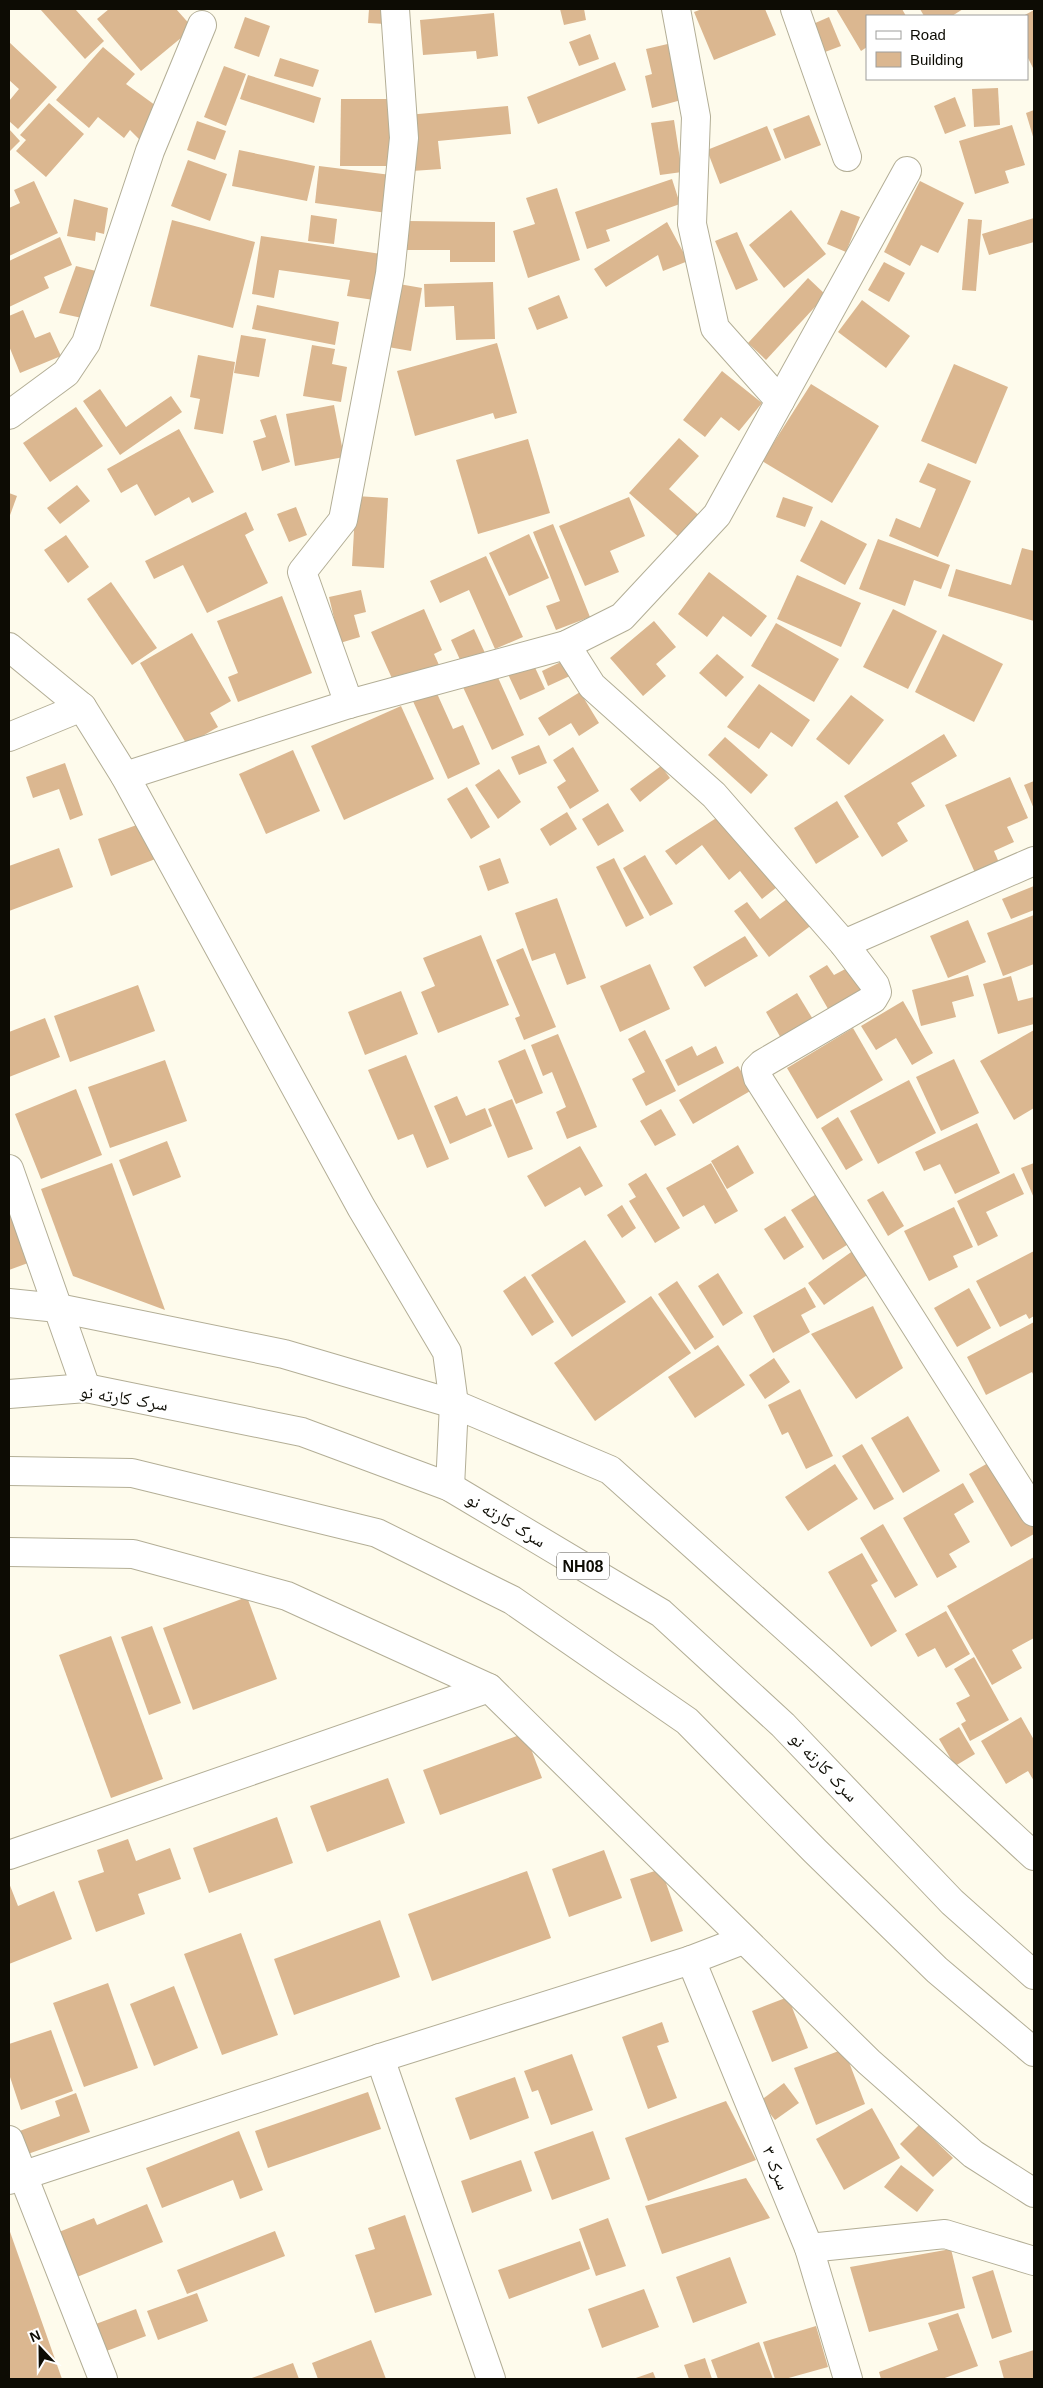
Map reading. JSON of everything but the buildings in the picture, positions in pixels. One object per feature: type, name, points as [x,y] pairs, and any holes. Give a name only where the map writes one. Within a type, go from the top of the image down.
[{"type":"main road","points":[[349,704],[302,572],[343,520],[390,274],[404,138],[395,9]]},
{"type":"main road","points":[[676,9],[696,117],[692,224],[715,328],[780,400]]},
{"type":"main road","points":[[795,9],[847,157]]},
{"type":"main road","points":[[9,415],[66,373],[86,343],[150,151],[202,26]]},
{"type":"main road","points":[[125,776],[349,704],[566,645],[622,617],[717,515],[908,171]]},
{"type":"main road","points":[[566,645],[592,686],[714,795],[844,944],[875,985],[877,992],[873,999],[762,1064],[756,1070],[758,1078],[1034,1512]]},
{"type":"main road","points":[[9,647],[82,707],[125,776],[361,1207],[447,1352],[454,1404],[450,1487]]},
{"type":"main road","points":[[9,737],[82,707]]},
{"type":"main road","points":[[844,944],[1034,861]]},
{"type":"main road","points":[[9,1169],[86,1388]]},
{"type":"main road","points":[[9,1303],[58,1308],[284,1354],[454,1404],[610,1470],[822,1660],[1034,1856]]},
{"type":"main road","name":"سرک کارته نو","points":[[9,1394],[86,1388],[302,1432],[450,1487],[661,1613],[783,1725],[952,1902],[1034,1975]]},
{"type":"main road","points":[[9,1471],[132,1473],[377,1533],[512,1600],[687,1721],[937,1970],[1034,2052]]},
{"type":"main road","points":[[9,1552],[134,1554],[287,1596],[489,1688],[869,2062],[966,2147],[1034,2193]]},
{"type":"main road","points":[[9,1855],[489,1688]]},
{"type":"main road","points":[[16,2177],[380,2058],[691,1960],[743,1940]]},
{"type":"main road","name":"سرک ۳","points":[[691,1960],[809,2248],[848,2379]]},
{"type":"main road","points":[[380,2058],[487,2378]]},
{"type":"main road","points":[[9,2140],[16,2177],[103,2379]]},
{"type":"main road","points":[[809,2248],[945,2234],[1034,2261]]}]
